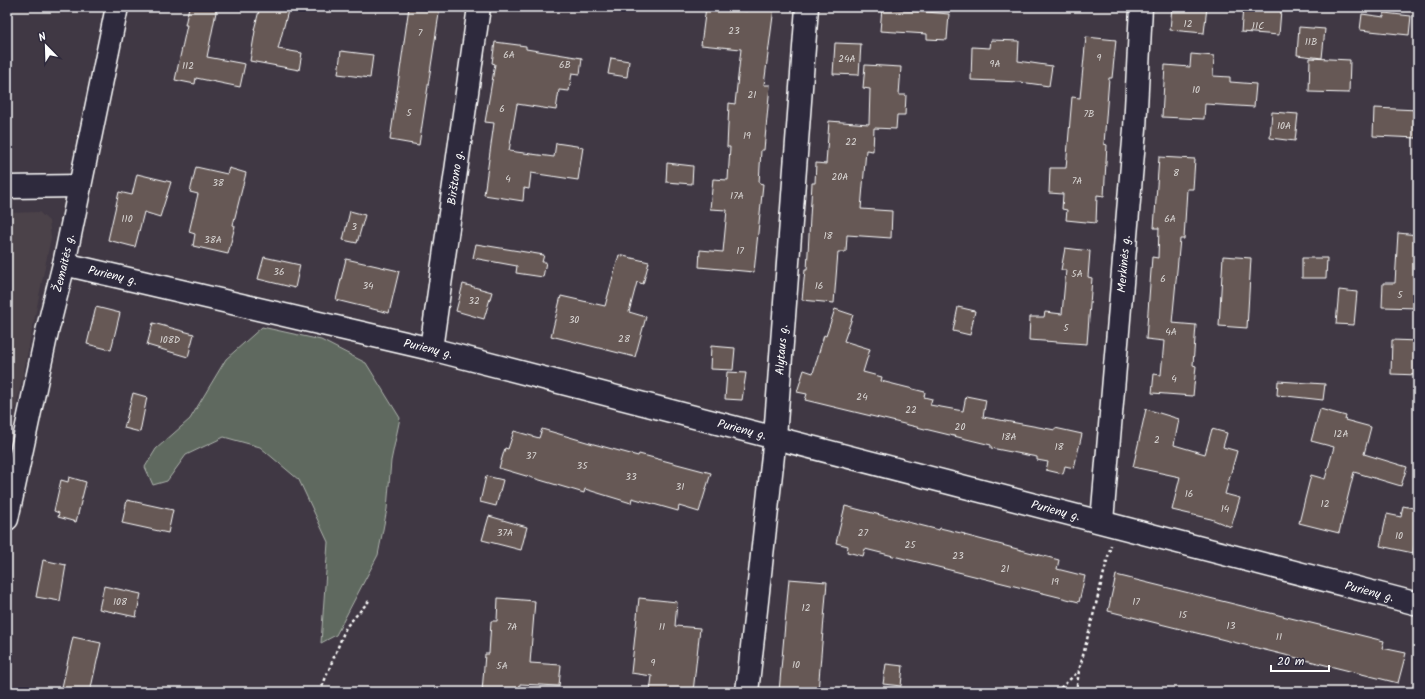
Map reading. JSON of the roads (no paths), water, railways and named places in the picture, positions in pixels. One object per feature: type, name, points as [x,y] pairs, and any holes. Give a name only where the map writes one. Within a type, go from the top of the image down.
[{"type":"street","name":"Žemaitės g.","points":[[7,519],[47,332],[64,264],[117,7]]},
{"type":"street","name":"Birštono g.","points":[[431,349],[479,7]]},
{"type":"street","name":"Alytaus g.","points":[[747,692],[775,437],[807,7]]},
{"type":"street","name":"Merkinės g.","points":[[1109,523],[1135,129],[1141,7]]},
{"type":"street","points":[[7,187],[80,186]]},
{"type":"street","name":"Purienų g.","points":[[64,264],[431,349],[1418,604]]}]
